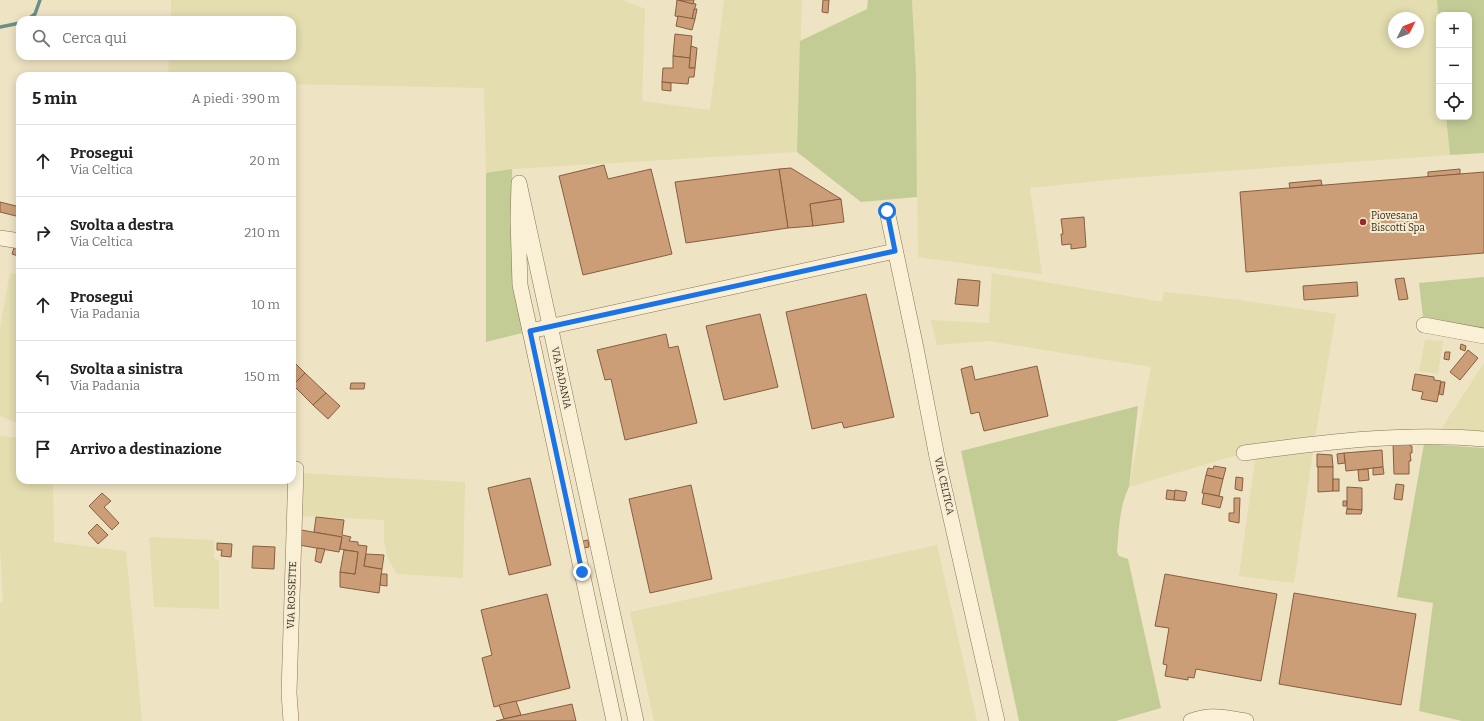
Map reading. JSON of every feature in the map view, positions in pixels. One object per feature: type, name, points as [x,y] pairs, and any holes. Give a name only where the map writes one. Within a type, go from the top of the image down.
[{"type":"street","name":"VIA PADANIA","points":[[614,721],[520,286],[518,219],[519,179],[636,721]]},
{"type":"street","name":"VIA CELTICA","points":[[887,211],[937,457],[997,721]]},
{"type":"street","points":[[0,238],[16,240]]},
{"type":"street","points":[[530,331],[895,251]]},
{"type":"street","points":[[1424,325],[1484,336]]},
{"type":"street","points":[[1244,453],[1314,444],[1386,438],[1425,436],[1484,439]]},
{"type":"street","name":"VIA ROSSETTE","points":[[291,721],[289,694],[296,484]]},
{"type":"street","points":[[582,572],[602,568]]},
{"type":"street","points":[[1191,721],[1204,716],[1213,716],[1246,721]]},
{"type":"shaded area","points":[[171,0],[623,0],[645,9],[642,101],[710,110],[724,0],[802,0],[797,152],[512,169],[486,173],[484,88],[296,84],[296,72],[168,72],[169,60],[296,60],[296,16],[171,16]]},
{"type":"shaded area","points":[[912,0],[1437,0],[1436,120],[1446,120],[1450,155],[1127,178],[1030,188],[1042,274],[918,257],[916,74]]},
{"type":"shaded area","points":[[10,273],[16,274],[16,422],[0,416],[0,328]]},
{"type":"shaded area","points":[[992,273],[1162,302],[1164,292],[1240,300],[1336,314],[1314,444],[1294,583],[1239,576],[1256,452],[1244,453],[1129,487],[1151,367],[988,341],[937,345],[931,320],[989,323]]},
{"type":"shaded area","points":[[1425,340],[1443,341],[1438,374],[1419,371]]},
{"type":"shaded area","points":[[1484,363],[1484,439],[1436,437]]},
{"type":"shaded area","points":[[0,436],[16,438],[16,484],[53,484],[54,542],[126,551],[142,721],[0,721],[0,602],[3,602],[0,546]]},
{"type":"shaded area","points":[[300,473],[465,482],[463,578],[397,574],[387,557],[384,540],[384,520],[301,516]]},
{"type":"shaded area","points":[[149,537],[214,540],[214,558],[219,561],[219,609],[154,607]]},
{"type":"shaded area","points":[[937,545],[977,721],[654,721],[630,612]]},
{"type":"green space","points":[[868,0],[912,0],[916,74],[917,197],[861,202],[797,152],[800,41],[867,9]]},
{"type":"green space","points":[[1437,0],[1484,0],[1484,153],[1450,155],[1446,120],[1472,120],[1472,12],[1438,12]]},
{"type":"green space","points":[[512,169],[514,277],[530,331],[486,342],[486,173]]},
{"type":"green space","points":[[1484,277],[1484,336],[1424,325],[1419,283]]},
{"type":"green space","points":[[1138,406],[1129,487],[1121,511],[1117,552],[1119,556],[1128,559],[1161,708],[1116,721],[1019,721],[961,451]]},
{"type":"green space","points":[[1424,444],[1484,448],[1484,721],[1462,721],[1419,711],[1433,603],[1397,597]]},
{"type":"building","points":[[677,0],[696,4],[692,19],[675,16]]},
{"type":"building","points":[[679,0],[694,0],[693,4]]},
{"type":"building","points":[[823,0],[829,0],[828,13],[822,12]]},
{"type":"building","points":[[694,9],[697,9],[695,19],[692,19]]},
{"type":"building","points":[[678,16],[695,19],[692,30],[676,26]]},
{"type":"building","points":[[675,34],[692,36],[690,58],[673,56]]},
{"type":"building","points":[[691,46],[697,48],[695,68],[689,68]]},
{"type":"building","points":[[673,56],[690,58],[689,68],[695,68],[694,77],[689,77],[688,84],[662,82],[663,68],[673,68]]},
{"type":"building","points":[[662,82],[671,83],[671,91],[662,90]]},
{"type":"building","points":[[604,165],[608,179],[651,169],[672,254],[583,275],[559,176]]},
{"type":"building","points":[[791,168],[841,199],[810,204],[813,226],[788,228],[779,169]]},
{"type":"building","points":[[779,169],[788,228],[686,243],[675,182]]},
{"type":"building","points":[[1460,169],[1460,174],[1428,177],[1428,172]]},
{"type":"building","name":"Piovesana Biscotti Spa","points":[[1484,172],[1484,253],[1246,272],[1240,192]]},
{"type":"building","points":[[1321,180],[1322,185],[1290,188],[1289,183]]},
{"type":"building","points":[[841,199],[844,222],[813,226],[810,204]]},
{"type":"building","points":[[0,202],[16,206],[16,216],[0,212]]},
{"type":"building","points":[[1084,217],[1086,247],[1071,249],[1071,244],[1062,245],[1061,234],[1063,234],[1061,219]]},
{"type":"building","points":[[16,242],[16,255],[12,254]]},
{"type":"building","points":[[1404,278],[1408,299],[1399,300],[1395,279]]},
{"type":"building","points":[[958,279],[980,281],[978,306],[955,304]]},
{"type":"building","points":[[1357,282],[1358,296],[1304,300],[1303,286]]},
{"type":"building","points":[[866,294],[894,417],[844,428],[842,422],[812,429],[786,312]]},
{"type":"building","points":[[760,314],[778,387],[724,400],[706,326]]},
{"type":"building","points":[[666,334],[669,348],[678,346],[697,423],[625,440],[611,379],[605,380],[597,350]]},
{"type":"building","points":[[1461,344],[1466,346],[1465,351],[1460,349]]},
{"type":"building","points":[[1468,350],[1478,358],[1460,380],[1450,372]]},
{"type":"building","points":[[1445,352],[1450,352],[1449,360],[1444,359]]},
{"type":"building","points":[[296,364],[305,373],[296,382]]},
{"type":"building","points":[[972,366],[975,380],[1037,366],[1048,416],[984,431],[979,412],[971,414],[961,369]]},
{"type":"building","points":[[305,373],[326,393],[313,405],[296,388],[296,382]]},
{"type":"building","points":[[1415,374],[1434,377],[1434,380],[1441,381],[1437,402],[1421,399],[1423,392],[1412,390]]},
{"type":"building","points":[[1441,382],[1445,382],[1443,395],[1439,394]]},
{"type":"building","points":[[351,383],[365,383],[364,389],[350,389]]},
{"type":"building","points":[[326,393],[340,406],[328,419],[313,405]]},
{"type":"building","points":[[1410,442],[1410,446],[1412,446],[1412,453],[1410,453],[1411,461],[1409,461],[1409,474],[1394,474],[1393,443]]},
{"type":"building","points":[[1382,450],[1383,467],[1346,471],[1344,453]]},
{"type":"building","points":[[1344,453],[1345,463],[1338,464],[1337,454]]},
{"type":"building","points":[[1317,454],[1332,455],[1333,467],[1317,467]]},
{"type":"building","points":[[1214,466],[1226,468],[1223,479],[1206,475],[1208,468],[1213,469]]},
{"type":"building","points":[[1318,467],[1333,467],[1333,491],[1318,492]]},
{"type":"building","points":[[1383,467],[1384,474],[1373,475],[1373,468]]},
{"type":"building","points":[[1368,469],[1369,480],[1359,481],[1358,470]]},
{"type":"building","points":[[1206,475],[1223,479],[1219,496],[1202,493]]},
{"type":"building","points":[[1236,477],[1243,478],[1242,491],[1235,489]]},
{"type":"building","points":[[530,478],[551,565],[509,575],[488,488]]},
{"type":"building","points":[[1333,479],[1339,479],[1339,491],[1333,491]]},
{"type":"building","points":[[1396,484],[1404,485],[1402,500],[1394,499]]},
{"type":"building","points":[[691,485],[712,579],[650,593],[629,499]]},
{"type":"building","points":[[1347,487],[1362,488],[1362,510],[1347,509]]},
{"type":"building","points":[[1167,490],[1175,491],[1174,500],[1166,499]]},
{"type":"building","points":[[1175,490],[1187,492],[1185,501],[1174,500]]},
{"type":"building","points":[[102,493],[111,501],[104,507],[119,523],[112,530],[89,506]]},
{"type":"building","points":[[1204,493],[1223,497],[1220,508],[1202,504]]},
{"type":"building","points":[[1234,498],[1240,498],[1239,523],[1229,521],[1229,513],[1234,513]]},
{"type":"building","points":[[1343,501],[1347,501],[1346,506],[1343,506]]},
{"type":"building","points":[[1347,509],[1362,510],[1361,514],[1346,514]]},
{"type":"building","points":[[316,517],[344,520],[342,535],[351,537],[349,541],[358,542],[358,545],[367,546],[364,566],[382,569],[379,593],[340,587],[340,572],[355,574],[358,552],[340,549],[342,537],[314,532]]},
{"type":"building","points":[[97,524],[108,535],[98,544],[88,533]]},
{"type":"building","points":[[301,530],[342,537],[339,552],[299,545]]},
{"type":"building","points":[[588,540],[589,547],[584,548],[583,541]]},
{"type":"building","points":[[217,543],[232,544],[231,557],[221,556],[222,550],[217,550]]},
{"type":"building","points":[[253,546],[275,547],[274,569],[252,568]]},
{"type":"building","points":[[317,548],[325,549],[321,563],[315,561]]},
{"type":"building","points":[[344,550],[358,552],[355,574],[340,572]]},
{"type":"building","points":[[366,554],[384,555],[382,569],[364,566]]},
{"type":"building","points":[[381,574],[387,574],[387,586],[380,585]]},
{"type":"building","points":[[1165,574],[1277,594],[1261,681],[1196,669],[1194,678],[1188,677],[1188,680],[1165,676],[1167,665],[1163,664],[1169,628],[1155,626]]},
{"type":"building","points":[[1294,593],[1416,614],[1401,705],[1279,684]]},
{"type":"building","points":[[547,594],[570,688],[494,707],[482,658],[492,655],[481,610]]},
{"type":"building","points":[[516,701],[521,715],[504,719],[499,705]]},
{"type":"building","points":[[572,704],[576,721],[496,721],[504,719]]},
{"type":"waterway","points":[[32,16],[35,14],[40,0]]},
{"type":"waterway","points":[[0,27],[16,24]]},
{"type":"place","name":"Piovesana Biscotti Spa","points":[[1363,222]]},
{"type":"route","points":[[582,572],[530,331],[895,251],[887,211]]}]
